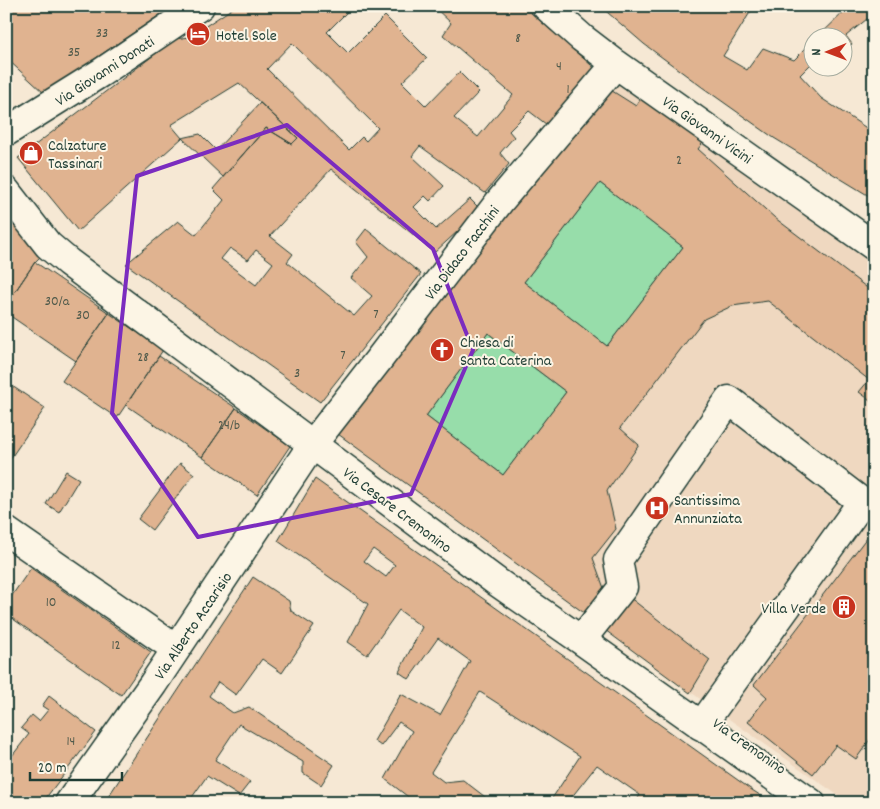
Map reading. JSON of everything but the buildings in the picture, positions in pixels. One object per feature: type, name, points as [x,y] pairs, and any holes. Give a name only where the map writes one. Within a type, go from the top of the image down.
[{"type":"street","name":"Via Giovanni Donati","points":[[6,132],[102,72],[200,6]]},
{"type":"street","name":"Via Giovanni Vicini","points":[[546,6],[582,38],[616,64],[874,246]]},
{"type":"street","name":"Via Didaco Facchini","points":[[312,445],[500,201],[616,64]]},
{"type":"street","name":"Via Cesare Cremonino","points":[[6,191],[48,245],[68,262],[497,582],[581,640],[705,721],[811,803]]},
{"type":"street","points":[[581,640],[623,588],[618,560],[729,400],[862,502],[705,721]]},
{"type":"street","name":"Via Alberto Accarisio","points":[[69,803],[176,649],[312,445]]},
{"type":"street","points":[[6,531],[176,649]]},
{"type":"street","name":"Via Cremonino","points":[[679,684],[677,694],[705,721],[830,803]]},
{"type":"highlighted area","points":[[287,125],[433,249],[473,350],[411,494],[198,537],[112,413],[137,176]]},
{"type":"shaded area","name":"Santissima Annunziata","points":[[612,75],[705,140],[874,264],[874,803],[849,803],[679,684],[338,434]]},
{"type":"green space","points":[[600,183],[683,247],[607,346],[524,282]]},
{"type":"green space","points":[[488,333],[566,392],[503,475],[426,416]]},
{"type":"place","name":"Hotel Sole","points":[[198,34]]},
{"type":"place","name":"Calzature Tassinari","points":[[31,153]]},
{"type":"place","name":"Chiesa di Santa Caterina","points":[[442,350]]},
{"type":"place","name":"Santissima Annunziata","points":[[657,508]]},
{"type":"place","name":"Villa Verde","points":[[844,607]]}]
